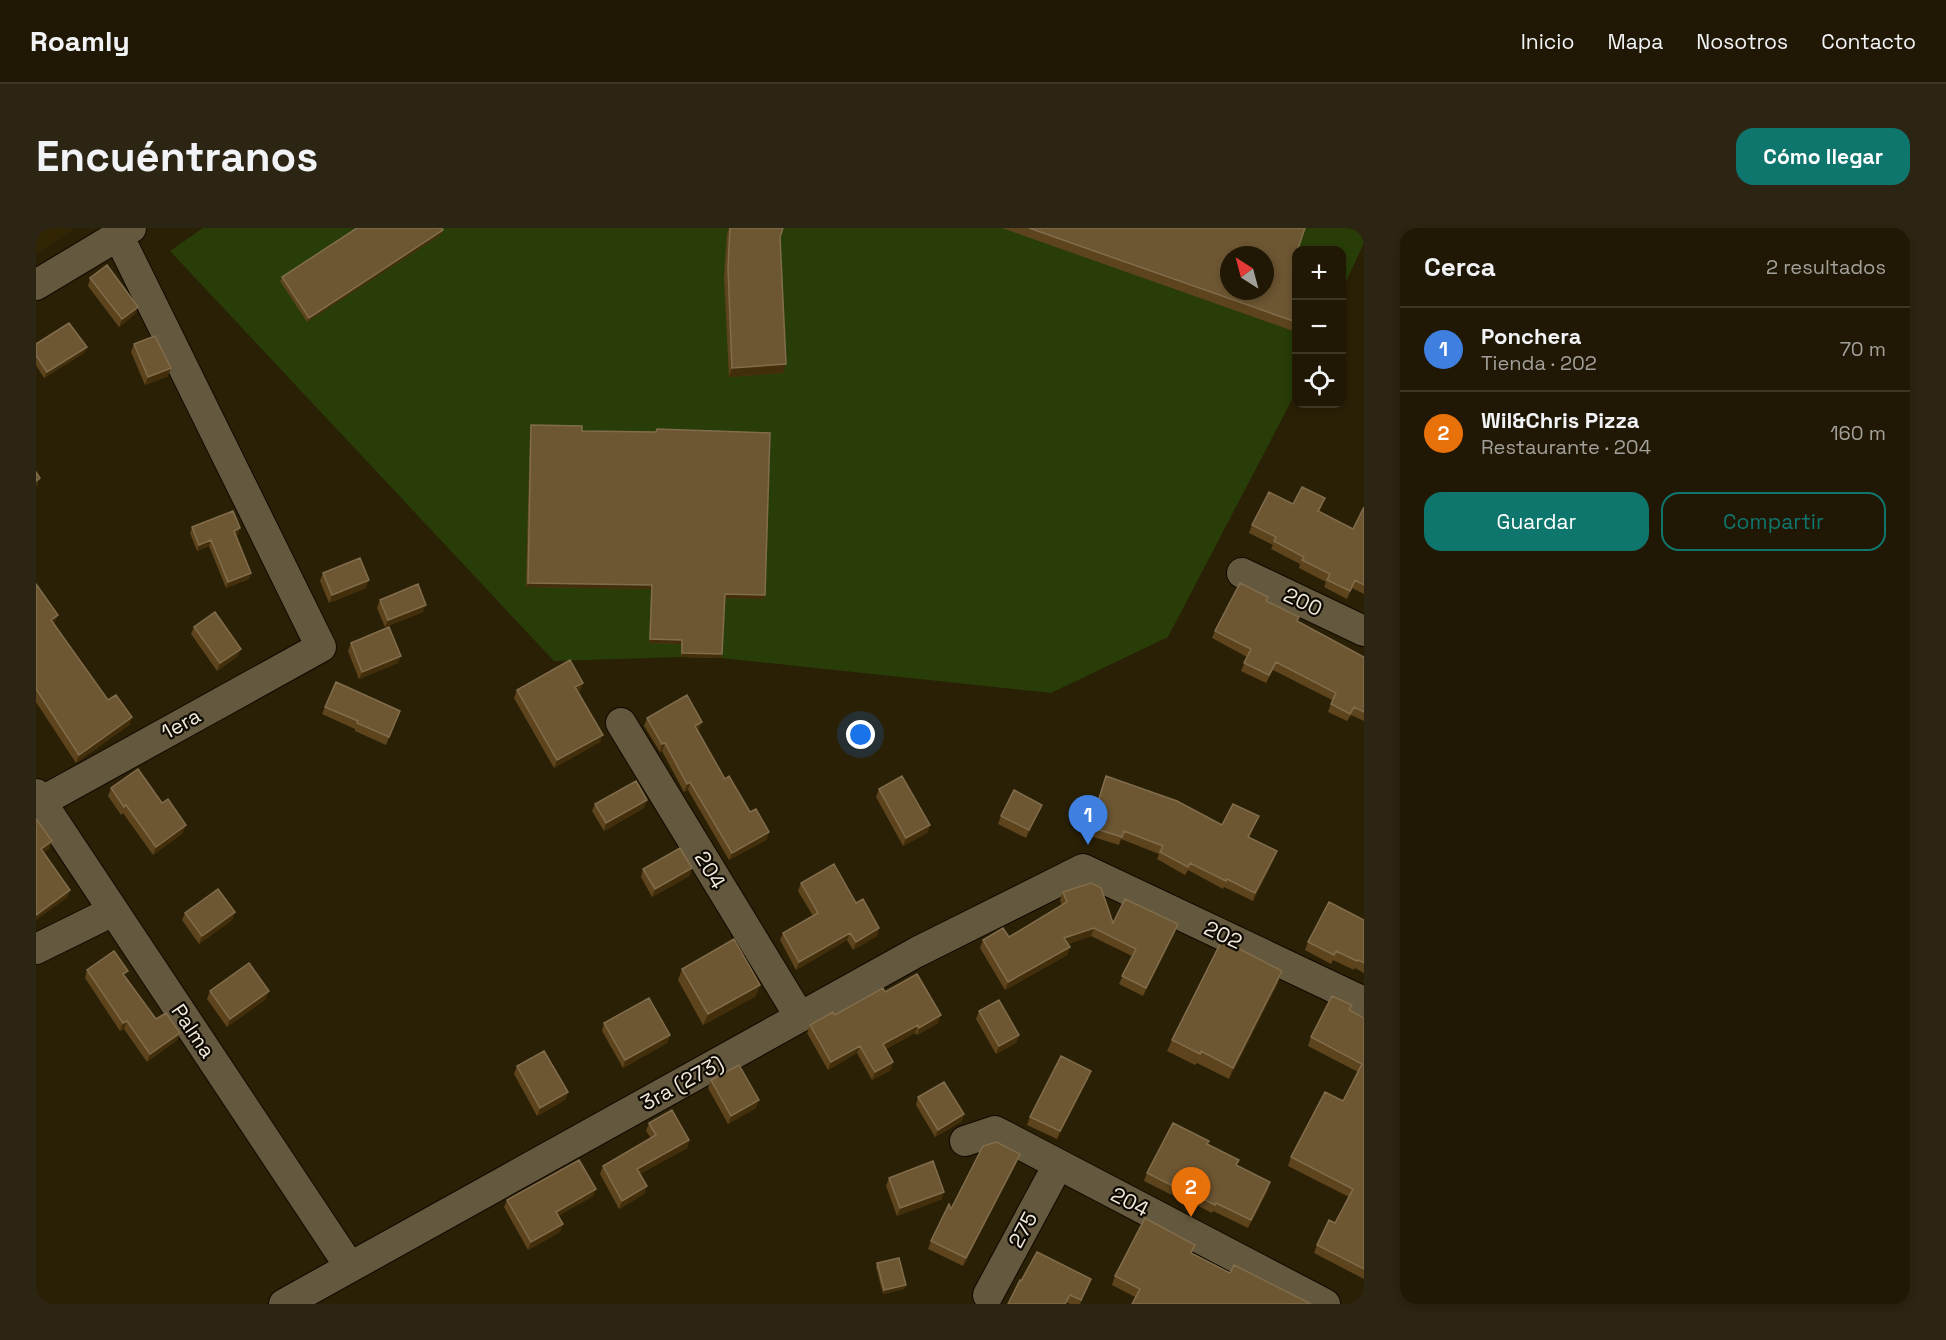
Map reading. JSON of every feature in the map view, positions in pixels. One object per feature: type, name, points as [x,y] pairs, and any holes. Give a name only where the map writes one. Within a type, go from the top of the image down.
[{"type":"street","points":[[36,285],[124,232]]},
{"type":"street","name":"1era","points":[[38,798],[321,647],[124,232]]},
{"type":"street","name":"200","points":[[1242,573],[1364,631]]},
{"type":"street","name":"204","points":[[621,723],[800,1017]]},
{"type":"street","name":"Palma","points":[[38,798],[350,1267]]},
{"type":"street","name":"3ra (273)","points":[[284,1304],[917,952],[1083,869]]},
{"type":"street","name":"202","points":[[1083,869],[1364,1002]]},
{"type":"street","points":[[36,949],[113,911]]},
{"type":"street","name":"204","points":[[965,1140],[995,1131],[1325,1304]]},
{"type":"street","name":"275","points":[[988,1295],[1058,1165]]},
{"type":"shaded area","points":[[36,228],[75,228],[36,254]]},
{"type":"green space","points":[[203,228],[1364,228],[1364,243],[1346,281],[1346,246],[1292,246],[1292,400],[1168,637],[1051,693],[721,658],[554,661],[170,251]]},
{"type":"building","points":[[357,228],[442,228],[443,230],[309,318],[282,277]]},
{"type":"building","points":[[730,228],[783,228],[780,237],[786,364],[732,368],[728,268]]},
{"type":"building","points":[[1029,228],[1305,228],[1299,246],[1292,246],[1292,321],[1234,300],[1274,300],[1274,246],[1220,246],[1220,295]]},
{"type":"building","points":[[107,265],[138,307],[122,319],[90,278]]},
{"type":"building","points":[[69,323],[87,347],[47,372],[36,355],[36,344]]},
{"type":"building","points":[[155,336],[171,368],[148,377],[134,344]]},
{"type":"building","points":[[531,425],[582,426],[582,431],[656,432],[657,429],[770,433],[765,595],[725,594],[722,654],[682,653],[682,640],[650,639],[652,585],[528,583]]},
{"type":"building","points":[[1302,487],[1325,498],[1318,511],[1353,529],[1364,507],[1364,585],[1355,580],[1350,591],[1327,580],[1330,574],[1302,560],[1304,557],[1274,541],[1276,537],[1252,525],[1269,492],[1293,504]]},
{"type":"building","points":[[233,511],[240,528],[234,531],[251,573],[228,582],[211,540],[199,545],[192,527]]},
{"type":"building","points":[[360,558],[369,580],[332,595],[323,573]]},
{"type":"building","points":[[1240,583],[1268,597],[1266,601],[1299,617],[1297,621],[1364,657],[1364,712],[1354,707],[1350,714],[1331,704],[1336,693],[1276,662],[1269,675],[1244,663],[1251,649],[1215,631]]},
{"type":"building","points":[[36,584],[58,615],[51,620],[108,700],[116,695],[132,717],[79,755],[36,689]]},
{"type":"building","points":[[418,584],[426,605],[388,620],[380,600]]},
{"type":"building","points":[[215,612],[241,649],[220,663],[194,627]]},
{"type":"building","points":[[389,627],[401,656],[362,672],[351,643]]},
{"type":"building","points":[[570,660],[583,683],[575,687],[603,735],[557,760],[517,690]]},
{"type":"building","points":[[336,682],[400,711],[389,737],[325,707]]},
{"type":"building","points":[[687,695],[702,722],[695,726],[725,779],[729,776],[750,812],[756,809],[769,832],[732,853],[690,782],[687,784],[665,743],[662,744],[647,718]]},
{"type":"building","points":[[138,769],[162,803],[168,799],[186,825],[156,847],[111,788]]},
{"type":"building","points":[[902,776],[930,825],[906,838],[879,789]]},
{"type":"building","points":[[1106,776],[1177,801],[1222,825],[1233,804],[1259,816],[1248,837],[1277,851],[1255,893],[1190,863],[1188,867],[1160,852],[1163,846],[1124,831],[1122,837],[1090,827]]},
{"type":"building","points":[[636,781],[647,800],[606,823],[595,804]]},
{"type":"building","points":[[1014,790],[1042,805],[1029,830],[1001,816]]},
{"type":"building","points":[[36,819],[52,841],[41,849],[70,890],[36,915]]},
{"type":"building","points":[[680,848],[692,868],[655,889],[643,869]]},
{"type":"building","points":[[834,864],[856,903],[863,899],[879,928],[856,942],[850,933],[799,962],[783,933],[818,913],[801,883]]},
{"type":"building","points":[[1091,883],[1101,888],[1113,923],[1125,899],[1178,924],[1146,988],[1122,976],[1136,949],[1094,928],[1064,938],[1070,947],[1008,982],[983,940],[1003,928],[1009,937],[1067,902],[1063,892]]},
{"type":"building","points":[[218,889],[235,912],[202,936],[185,913]]},
{"type":"building","points":[[1329,902],[1364,920],[1364,963],[1336,951],[1334,955],[1308,942]]},
{"type":"building","points":[[734,939],[760,985],[708,1014],[682,969]]},
{"type":"building","points":[[1222,940],[1282,971],[1233,1068],[1201,1051],[1200,1054],[1172,1040]]},
{"type":"building","points":[[114,951],[128,971],[123,974],[156,1019],[166,1013],[180,1033],[150,1054],[127,1021],[123,1023],[87,970]]},
{"type":"building","points":[[249,963],[269,991],[230,1019],[210,991]]},
{"type":"building","points":[[917,974],[941,1015],[883,1044],[893,1062],[875,1072],[860,1046],[831,1062],[810,1025],[833,1012],[835,1015],[883,988],[885,992]]},
{"type":"building","points":[[1332,996],[1352,1005],[1349,1010],[1364,1018],[1364,1269],[1317,1245],[1329,1220],[1335,1223],[1353,1189],[1291,1157],[1325,1092],[1343,1101],[1362,1064],[1311,1037]]},
{"type":"building","points":[[649,998],[670,1035],[625,1060],[604,1023]]},
{"type":"building","points":[[999,1000],[1019,1035],[999,1046],[979,1011]]},
{"type":"building","points":[[544,1051],[568,1092],[540,1108],[517,1066]]},
{"type":"building","points":[[1061,1056],[1091,1071],[1060,1131],[1030,1117]]},
{"type":"building","points":[[739,1065],[759,1100],[731,1116],[711,1080]]},
{"type":"building","points":[[944,1082],[964,1114],[938,1130],[918,1097]]},
{"type":"building","points":[[672,1110],[689,1140],[637,1169],[647,1186],[622,1201],[603,1166],[656,1135],[649,1123]]},
{"type":"building","points":[[1173,1123],[1209,1141],[1207,1144],[1239,1160],[1236,1165],[1270,1182],[1251,1220],[1147,1173]]},
{"type":"building","points":[[996,1142],[1020,1154],[966,1258],[931,1241],[949,1204],[951,1209],[983,1146]]},
{"type":"building","points":[[579,1160],[596,1189],[556,1212],[563,1224],[531,1242],[507,1200]]},
{"type":"building","points":[[933,1161],[944,1192],[900,1208],[889,1178]]},
{"type":"building","points":[[1145,1218],[1195,1245],[1191,1253],[1230,1273],[1234,1265],[1311,1304],[1132,1304],[1140,1289],[1115,1276]]},
{"type":"building","points":[[1037,1252],[1091,1279],[1081,1300],[1070,1295],[1065,1304],[1008,1304]]},
{"type":"building","points":[[899,1258],[906,1285],[884,1290],[877,1263]]},
{"type":"place","name":"Ponchera","points":[[1088,845]]},
{"type":"place","name":"Wil&Chris Pizza","points":[[1191,1217]]}]
